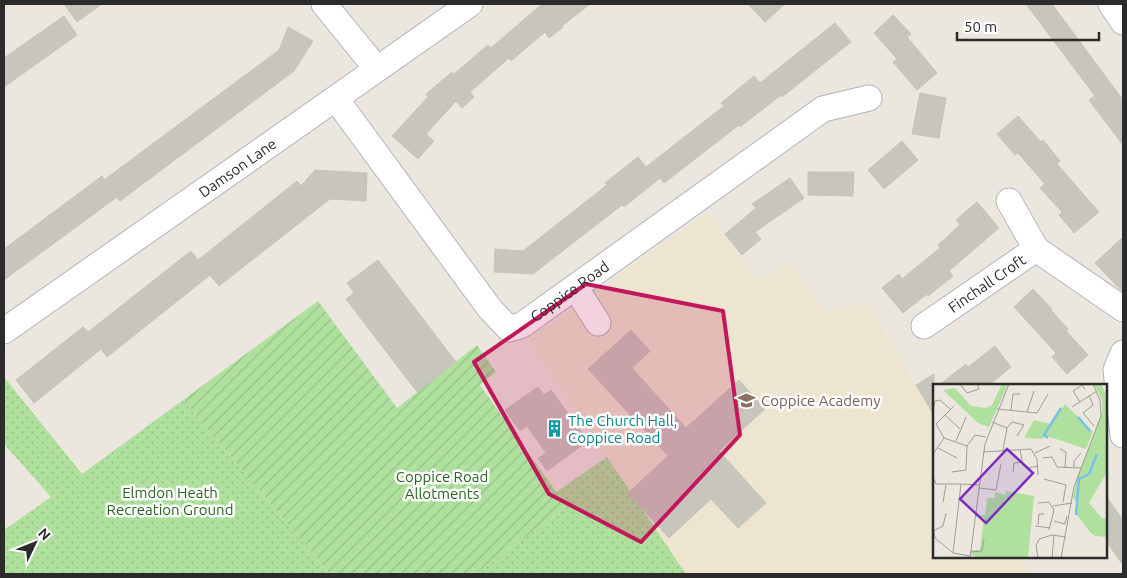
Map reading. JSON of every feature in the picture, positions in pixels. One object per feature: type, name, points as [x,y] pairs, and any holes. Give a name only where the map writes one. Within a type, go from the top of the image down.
[{"type":"street","points":[[324,4],[378,69]]},
{"type":"street","name":"Damson Lane","points":[[4,331],[470,4]]},
{"type":"street","points":[[1111,4],[1123,22]]},
{"type":"street","name":"Coppice Road","points":[[336,99],[485,302],[509,329],[522,325],[823,109],[869,98]]},
{"type":"street","points":[[1009,201],[1036,249]]},
{"type":"street","name":"Finchall Croft","points":[[924,326],[1036,249],[1123,309]]},
{"type":"street","points":[[575,287],[598,323]]},
{"type":"street","points":[[1123,353],[1116,370],[1123,434]]},
{"type":"highlighted area","points":[[586,284],[723,311],[740,435],[641,542],[549,494],[474,362]]},
{"type":"shaded area","name":"Coppice Academy","points":[[707,212],[759,283],[789,261],[827,313],[866,302],[933,413],[933,558],[1022,558],[1031,574],[686,574],[528,340]]},
{"type":"green space","name":"Coppice Road Allotments","points":[[318,301],[397,408],[477,345],[496,372],[480,385],[567,507],[475,574],[330,574],[183,400]]},
{"type":"green space","name":"Elmdon Heath Recreation Ground","points":[[4,377],[82,474],[183,400],[330,574],[4,574],[4,530],[51,497],[4,444]]},
{"type":"green space","points":[[607,457],[686,574],[475,574],[567,507],[556,492]]},
{"type":"building","points":[[64,4],[102,4],[77,22]]},
{"type":"building","points":[[542,4],[590,4],[549,38],[545,32],[511,61],[509,58],[470,92],[474,97],[462,108],[456,101],[426,134],[434,141],[418,159],[392,136],[428,97],[426,94],[452,72],[454,74],[488,45],[491,48]]},
{"type":"building","points":[[748,4],[785,4],[765,22]]},
{"type":"building","points":[[1026,4],[1052,4],[1123,100],[1123,145],[1089,100],[1095,96]]},
{"type":"building","points":[[893,15],[911,34],[907,37],[937,73],[917,90],[893,62],[897,59],[874,33]]},
{"type":"building","points":[[64,16],[77,35],[4,87],[4,58]]},
{"type":"building","points":[[835,23],[851,42],[782,97],[781,95],[740,127],[739,125],[664,183],[660,178],[624,207],[622,205],[533,274],[494,272],[495,249],[523,251],[607,185],[605,183],[638,157],[646,167],[724,106],[721,103],[754,76],[760,83]]},
{"type":"building","points":[[288,27],[313,41],[294,71],[120,201],[117,197],[4,280],[4,249],[102,176],[104,180],[279,50]]},
{"type":"building","points":[[920,93],[946,98],[939,138],[912,134]]},
{"type":"building","points":[[1018,116],[1041,142],[1043,140],[1060,161],[1057,164],[1099,212],[1074,233],[1059,215],[1062,212],[1040,188],[1045,184],[1018,153],[1015,155],[997,134]]},
{"type":"building","points":[[902,141],[918,160],[884,189],[868,170]]},
{"type":"building","points":[[315,170],[367,173],[366,201],[330,199],[219,286],[210,275],[107,357],[101,349],[34,403],[16,380],[83,327],[88,332],[191,251],[198,260],[297,181],[301,186]]},
{"type":"building","points":[[808,172],[854,172],[853,196],[808,195]]},
{"type":"building","points":[[790,178],[804,198],[755,232],[761,239],[742,255],[725,234],[756,208],[752,204]]},
{"type":"building","points":[[977,202],[999,228],[949,271],[953,276],[903,313],[882,288],[899,274],[902,279],[940,248],[938,245],[960,225],[956,220]]},
{"type":"building","points":[[1123,237],[1123,292],[1095,263]]},
{"type":"building","points":[[378,260],[456,362],[417,392],[346,299],[354,293],[347,283]]},
{"type":"building","points":[[1033,289],[1052,309],[1068,329],[1066,331],[1088,355],[1067,374],[1052,357],[1056,353],[1014,307]]},
{"type":"building","points":[[631,330],[650,351],[632,368],[686,428],[739,380],[765,409],[719,451],[766,503],[738,528],[711,499],[669,538],[628,493],[668,456],[588,369]]},
{"type":"building","points":[[995,346],[1011,367],[990,384],[941,384],[966,364],[968,367]]},
{"type":"building","points":[[934,374],[933,413],[916,385]]},
{"type":"building","name":"The Church Hall, Coppice Road","points":[[538,387],[544,395],[551,390],[588,441],[547,471],[538,458],[546,453],[527,426],[520,431],[505,410]]},
{"type":"building","points":[[1107,497],[1123,520],[1123,565],[1107,542]]},
{"type":"place","name":"Coppice Academy","points":[[747,400]]},
{"type":"place","name":"The Church Hall, Coppice Road","points":[[554,429]]}]
